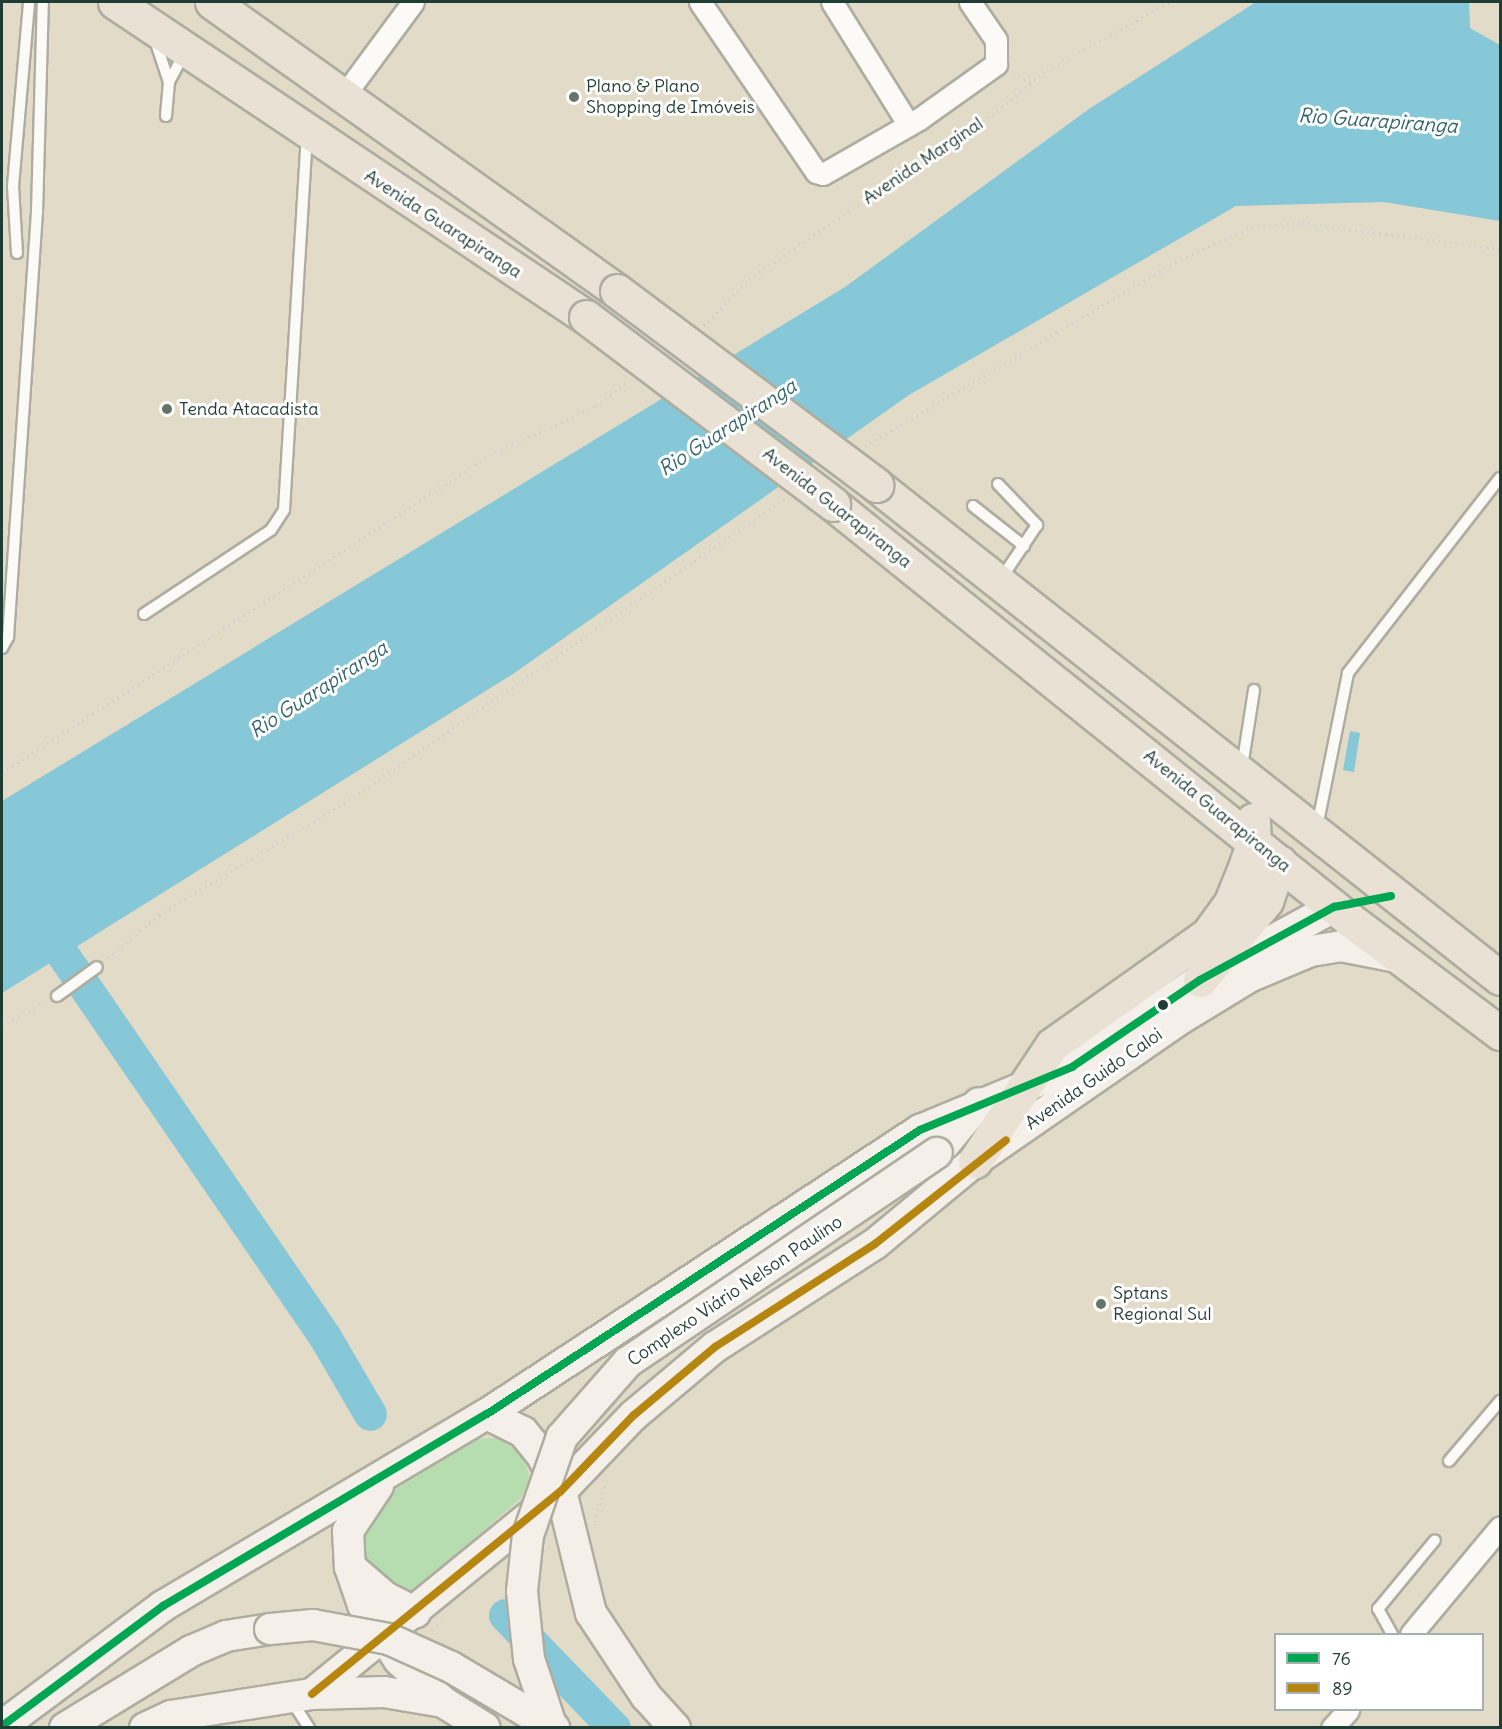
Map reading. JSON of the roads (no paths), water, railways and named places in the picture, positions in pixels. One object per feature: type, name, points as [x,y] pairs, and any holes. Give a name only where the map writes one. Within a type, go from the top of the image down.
[{"type":"main road","name":"Avenida Guarapiranga","points":[[115,2],[253,98],[586,317],[834,504],[1396,957],[1500,1033]]},
{"type":"main road","points":[[212,2],[342,98],[618,291],[876,485],[1246,781],[1500,978]]},
{"type":"main road","points":[[253,98],[319,118],[342,98]]},
{"type":"main road","points":[[975,1161],[1024,1083],[1052,1046],[1208,934],[1231,902],[1254,841],[1246,781]]},
{"type":"main road","points":[[1200,980],[1260,909],[1280,862]]},
{"type":"main road","points":[[1334,907],[1395,896]]},
{"type":"main road","name":"Avenida Guido Caloi","points":[[2,1726],[164,1606],[488,1414],[920,1130],[1024,1083],[1072,1067],[1200,980],[1334,907]]},
{"type":"main road","name":"Avenida Guido Caloi","points":[[162,1724],[301,1696],[415,1612],[561,1491],[600,1452],[715,1347],[875,1244],[975,1161],[1249,977],[1318,949],[1341,946],[1396,957]]},
{"type":"main road","name":"Complexo Viário Nelson Paulino","points":[[553,1728],[529,1659],[522,1591],[528,1535],[562,1437],[628,1362],[937,1153],[979,1103]]},
{"type":"main road","points":[[488,1414],[523,1432],[561,1491],[581,1582],[608,1643],[675,1728]]},
{"type":"main road","points":[[581,1582],[580,1520],[600,1452]]},
{"type":"main road","points":[[389,1472],[351,1524],[350,1567],[381,1638],[443,1702],[485,1728]]},
{"type":"main road","points":[[350,1567],[415,1612]]},
{"type":"main road","name":"Complexo Viário Nelson Paulino","points":[[76,1720],[226,1636],[313,1625],[389,1639],[451,1666],[553,1728]]},
{"type":"main road","points":[[301,1696],[384,1692],[443,1702]]},
{"type":"street","points":[[342,98],[413,2]]},
{"type":"street","points":[[700,2],[816,172],[827,173],[909,124],[996,64],[996,40],[970,2]]},
{"type":"street","points":[[832,2],[909,124]]},
{"type":"street","points":[[1413,1633],[1500,1527]]},
{"type":"street","points":[[1332,1728],[1347,1711]]},
{"type":"lane","points":[[16,253],[13,186],[29,2]]},
{"type":"lane","points":[[2,648],[8,637],[37,212],[43,2]]},
{"type":"lane","points":[[153,28],[169,82],[166,116]]},
{"type":"lane","points":[[169,82],[186,51]]},
{"type":"lane","points":[[144,614],[271,530],[284,510],[307,134]]},
{"type":"lane","points":[[1316,835],[1348,673],[1500,478]]},
{"type":"lane","points":[[997,584],[1037,525],[998,484]]},
{"type":"lane","points":[[973,506],[1024,546]]},
{"type":"lane","points":[[1246,781],[1254,690]]},
{"type":"lane","points":[[57,996],[97,967]]},
{"type":"lane","points":[[1449,1461],[1500,1401]]},
{"type":"lane","points":[[1391,1633],[1378,1609],[1435,1540]]},
{"type":"lane","points":[[301,1696],[309,1728]]},
{"type":"water","name":"Rio Guarapiranga","points":[[1256,2],[1469,2],[1470,28],[1500,45],[1500,221],[1384,202],[1236,206],[909,395],[513,674],[2,993],[2,801],[845,287],[1089,109]]},
{"type":"water","points":[[1350,731],[1360,733],[1354,772],[1343,770]]},
{"type":"waterway","points":[[37,917],[325,1337],[370,1414]]},
{"type":"waterway","points":[[505,1615],[614,1728]]},
{"type":"place","name":"Plano & Plano Shopping de Imóveis","points":[[574,97]]},
{"type":"place","name":"Tenda Atacadista","points":[[167,409]]},
{"type":"place","name":"Sptans Regional Sul","points":[[1101,1304]]}]
